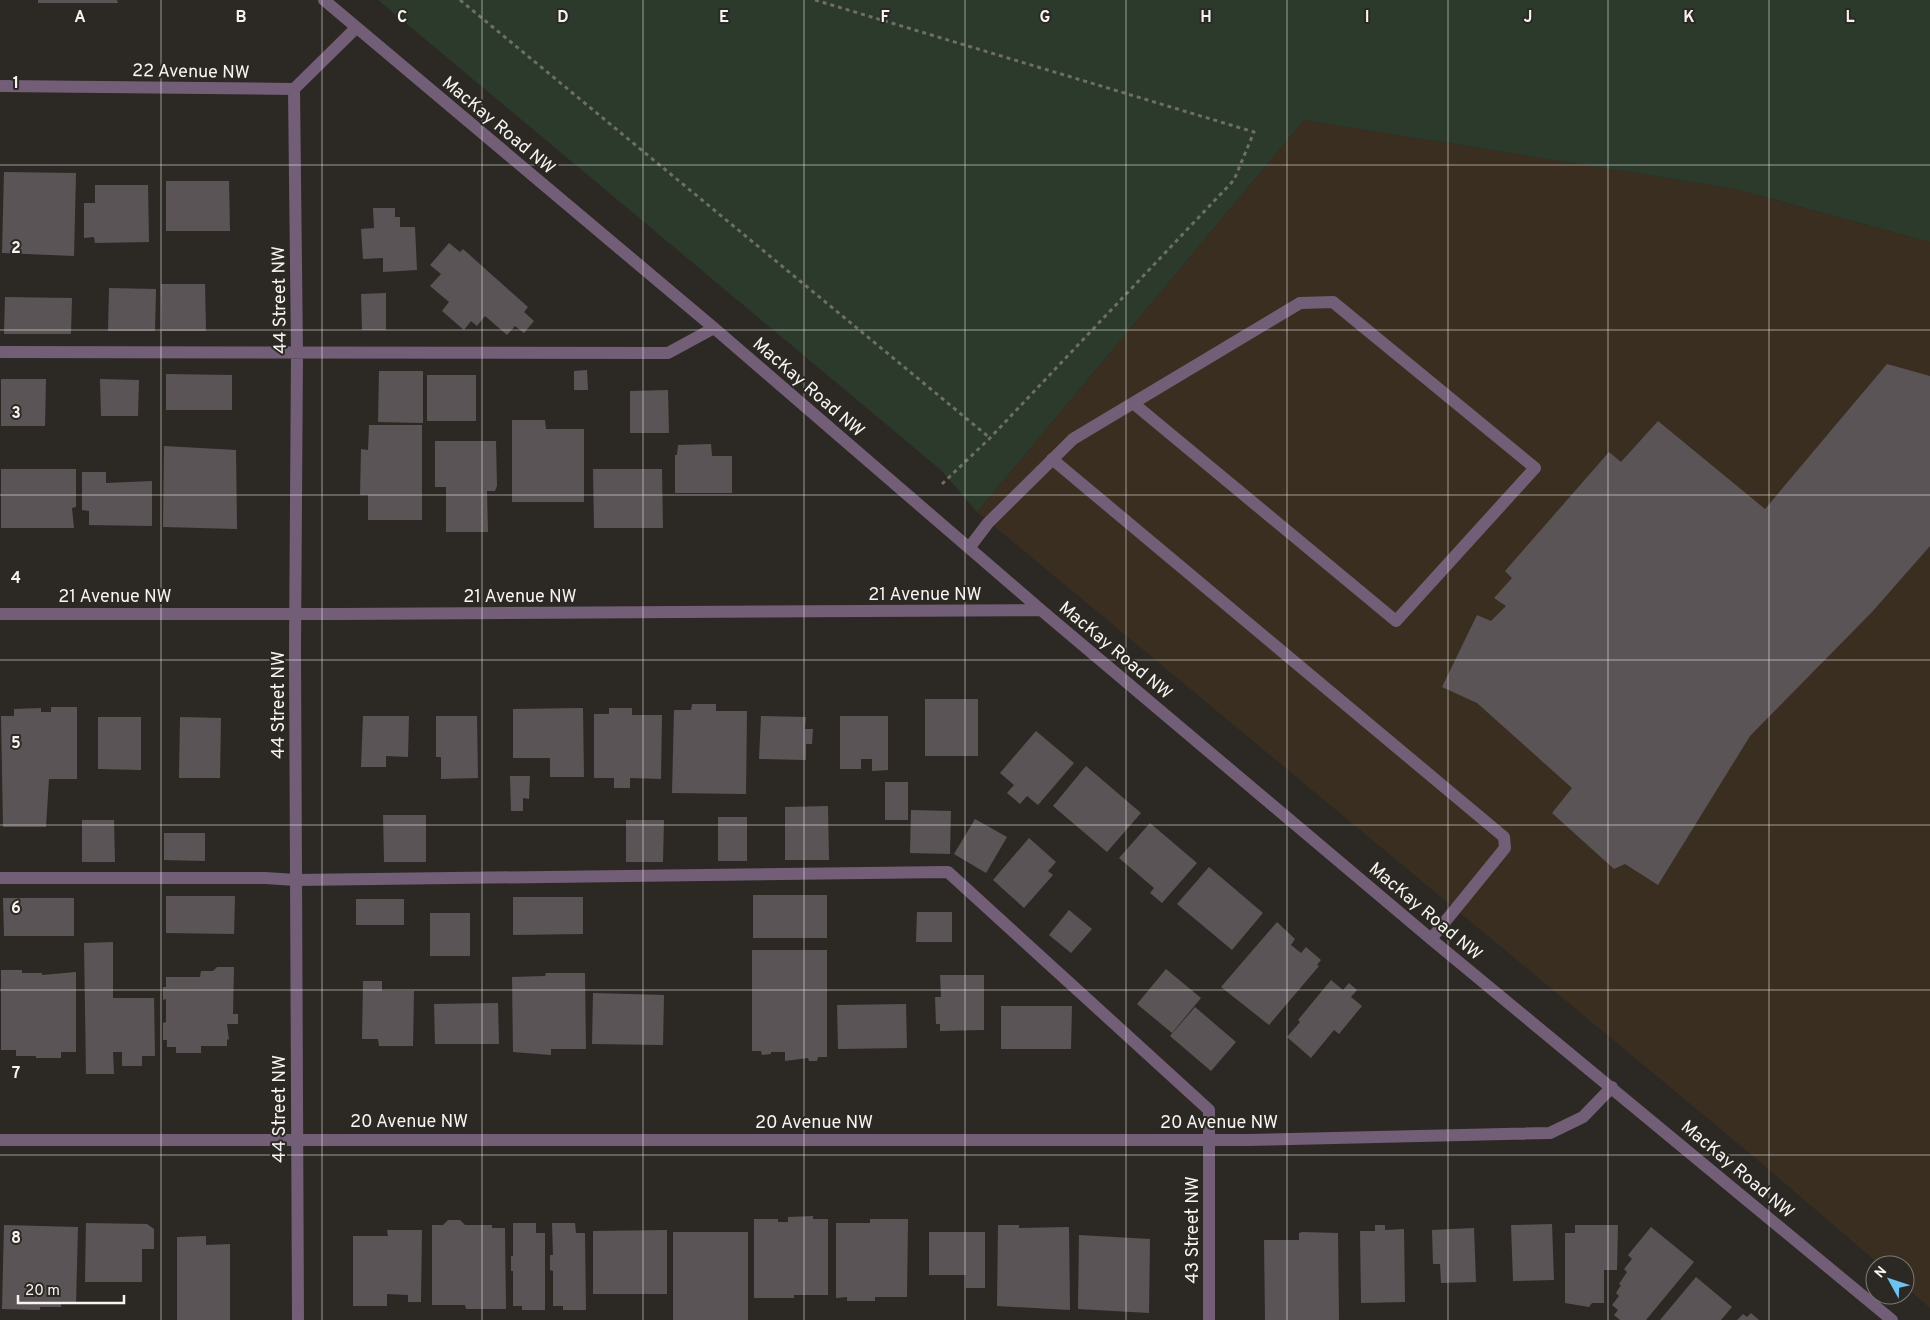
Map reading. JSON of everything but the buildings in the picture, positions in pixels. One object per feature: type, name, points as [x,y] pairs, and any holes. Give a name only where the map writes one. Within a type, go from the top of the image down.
[{"type":"street","name":"MacKay Road NW","points":[[324,0],[714,328],[1041,610],[1431,940],[1612,1087],[1892,1320]]},
{"type":"street","points":[[294,89],[356,28]]},
{"type":"street","name":"22 Avenue NW","points":[[0,86],[294,89]]},
{"type":"street","name":"44 Street NW","points":[[294,89],[297,353],[296,880],[298,1320]]},
{"type":"street","points":[[969,548],[988,524],[1074,438],[1300,303],[1333,302],[1535,468],[1396,621],[1133,403]]},
{"type":"street","points":[[0,352],[668,353],[714,328]]},
{"type":"street","points":[[1052,459],[1504,837],[1505,848],[1431,940]]},
{"type":"street","name":"21 Avenue NW","points":[[0,614],[1041,610]]},
{"type":"street","name":"43 Street NW","points":[[0,878],[265,878],[296,880],[948,872],[1209,1110],[1209,1320]]},
{"type":"street","name":"20 Avenue NW","points":[[0,1140],[1210,1140],[1550,1134],[1583,1117],[1612,1087]]},
{"type":"path","points":[[460,0],[990,438]]},
{"type":"path","points":[[815,0],[1254,132],[1234,180],[990,438],[942,484]]},
{"type":"shaded area","points":[[1304,120],[1736,189],[1930,242],[1930,1308],[1915,1295],[1915,1255],[1868,1255],[1747,1151],[977,512]]},
{"type":"green space","points":[[378,0],[1930,0],[1930,242],[1736,189],[1304,120],[977,512],[941,470]]}]
